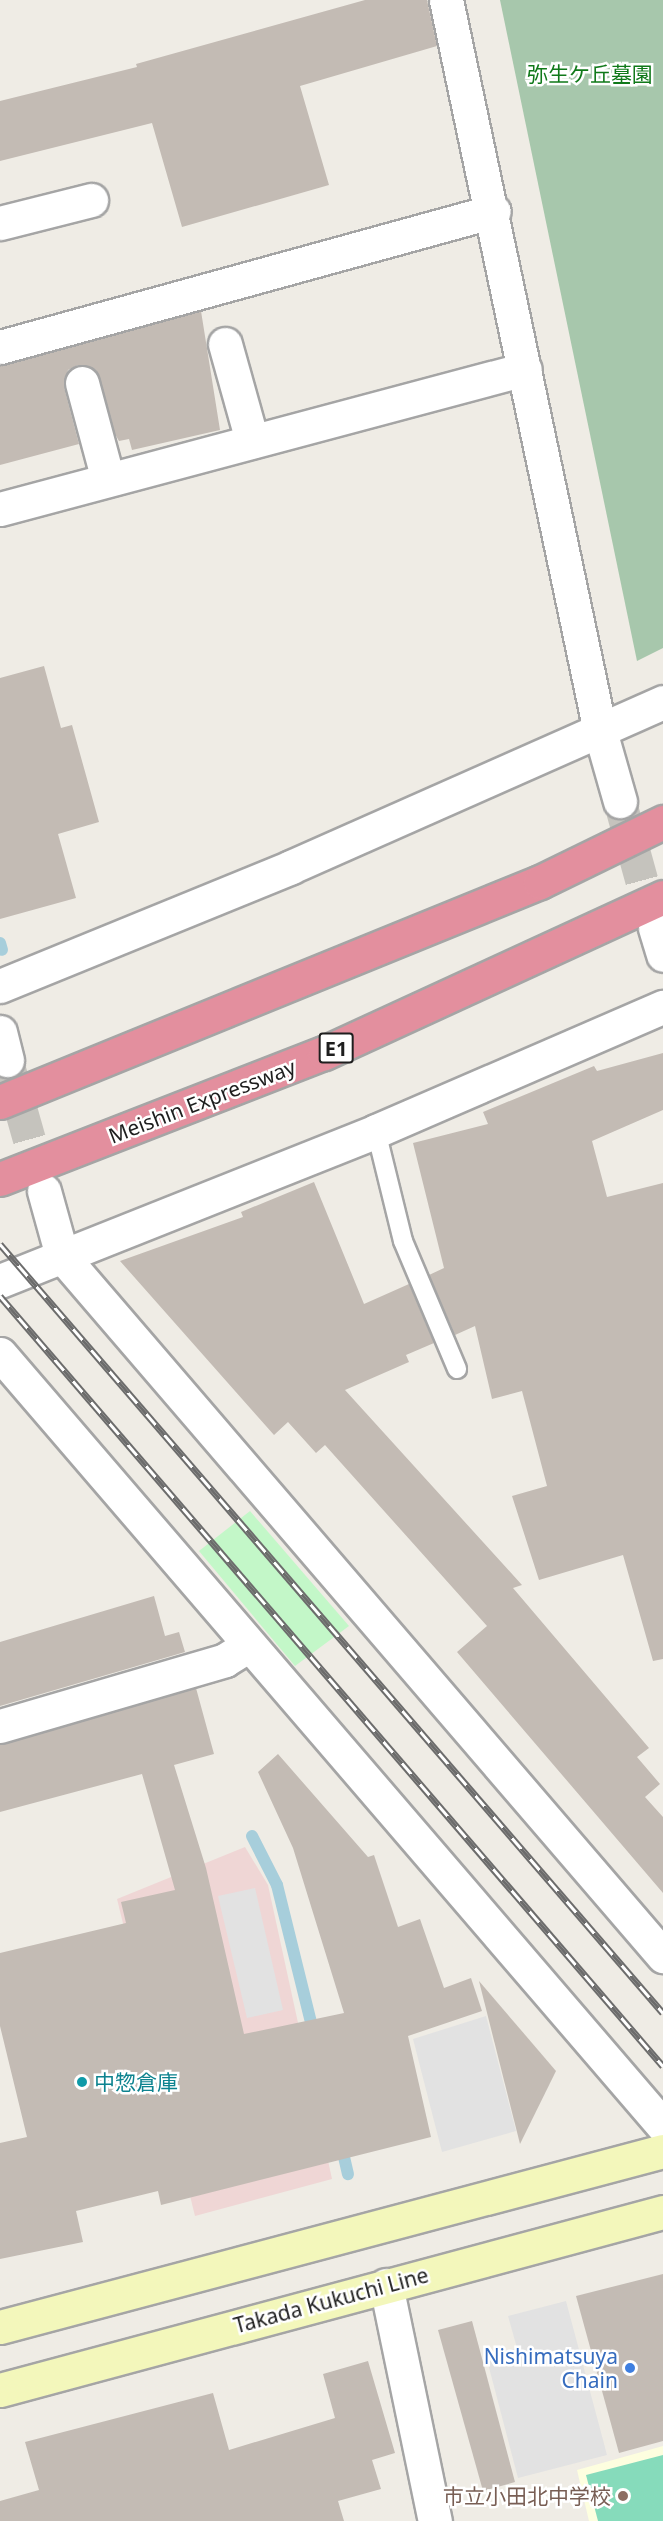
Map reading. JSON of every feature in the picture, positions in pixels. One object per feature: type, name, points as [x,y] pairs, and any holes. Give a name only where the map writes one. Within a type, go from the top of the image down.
[{"type":"highway","points":[[0,1102],[540,882],[663,822]]},
{"type":"highway","name":"Meishin Expressway","points":[[0,1179],[324,1053],[660,927]]},
{"type":"main road","points":[[0,2327],[663,2151]]},
{"type":"main road","name":"Takada Kukuchi Line","points":[[0,2390],[663,2212]]},
{"type":"street","points":[[447,0],[494,211],[600,730],[620,801]]},
{"type":"street","points":[[0,223],[90,200]]},
{"type":"street","points":[[0,347],[494,211]]},
{"type":"street","points":[[225,344],[252,441]]},
{"type":"street","points":[[0,509],[525,369]]},
{"type":"street","points":[[82,383],[108,480]]},
{"type":"street","points":[[0,986],[291,867],[663,702]]},
{"type":"street","points":[[0,1281],[376,1131],[663,1007]]},
{"type":"street","points":[[44,1191],[62,1256],[663,1956]]},
{"type":"street","points":[[0,1354],[663,2126]]},
{"type":"street","points":[[0,1726],[225,1660],[249,1645]]},
{"type":"street","points":[[386,2285],[435,2521]]},
{"type":"lane","points":[[376,1131],[404,1241],[458,1370]]},
{"type":"shaded area","points":[[245,1847],[268,1885],[332,2179],[195,2216],[117,1899]]},
{"type":"shaded area","points":[[255,1888],[283,2010],[247,2018],[218,1896]]},
{"type":"shaded area","points":[[486,2016],[516,2131],[442,2152],[413,2039]]},
{"type":"shaded area","points":[[566,2301],[607,2455],[518,2478],[486,2356],[517,2348],[508,2316]]},
{"type":"shaded area","name":"市立小田北中学校","points":[[663,2446],[663,2521],[589,2521],[577,2470]]},
{"type":"green space","name":"弥生ケ丘墓園","points":[[500,0],[663,0],[663,648],[637,661]]},
{"type":"green space","points":[[250,1511],[349,1626],[295,1666],[199,1551]]},
{"type":"green space","name":"市立小田北中学校","points":[[663,2455],[663,2521],[598,2521],[586,2475]]},
{"type":"building","points":[[365,0],[427,0],[437,46],[300,86],[329,185],[182,227],[152,123],[0,161],[0,101],[137,67],[136,64]]},
{"type":"building","points":[[201,311],[220,430],[132,450],[129,439],[119,441],[115,434],[96,370],[78,365],[68,370],[64,387],[79,444],[0,465],[0,365]]},
{"type":"building","points":[[44,666],[61,728],[72,725],[99,822],[58,834],[76,898],[0,919],[0,678]]},
{"type":"building","points":[[663,1053],[663,1110],[592,1141],[607,1197],[663,1183],[663,1659],[653,1661],[623,1555],[539,1580],[512,1496],[547,1486],[522,1391],[492,1399],[475,1326],[455,1335],[429,1275],[444,1268],[413,1143],[488,1124],[483,1112],[594,1066],[597,1071]]},
{"type":"building","points":[[314,1182],[364,1304],[409,1284],[434,1343],[406,1355],[409,1362],[345,1390],[522,1585],[513,1588],[649,1748],[637,1757],[660,1784],[645,1797],[663,1817],[663,1893],[457,1652],[487,1626],[325,1445],[316,1453],[288,1422],[274,1435],[120,1261],[243,1217],[241,1212]]},
{"type":"building","points":[[154,1596],[165,1636],[179,1632],[185,1652],[0,1706],[0,1642]]},
{"type":"building","points":[[196,1688],[214,1754],[174,1765],[206,1868],[244,2034],[344,2013],[293,1848],[258,1772],[278,1754],[368,1857],[374,1855],[398,1927],[420,1919],[444,1988],[471,1978],[482,2011],[408,2036],[431,2137],[161,2205],[158,2191],[76,2211],[83,2242],[0,2259],[0,2143],[27,2137],[0,2026],[0,1953],[126,1923],[121,1902],[175,1890],[142,1774],[0,1812],[0,1744]]},
{"type":"building","points":[[479,1981],[556,2071],[520,2144]]},
{"type":"building","name":"Nishimatsuya Chain","points":[[663,2274],[663,2441],[619,2453],[576,2296]]},
{"type":"building","points":[[472,2321],[515,2482],[483,2491],[438,2330]]},
{"type":"building","points":[[368,2361],[395,2453],[372,2460],[381,2489],[338,2501],[344,2521],[0,2521],[0,2501],[39,2490],[25,2442],[213,2393],[229,2450],[335,2418],[323,2374]]},
{"type":"waterway","points":[[0,943],[2,950]]},
{"type":"waterway","points":[[252,1836],[277,1885],[314,2034]]},
{"type":"waterway","points":[[341,2144],[348,2174]]},
{"type":"tunnel","points":[[620,801],[655,928]]},
{"type":"tunnel","points":[[7,1060],[44,1191]]},
{"type":"railway","points":[[0,1244],[663,2013]]},
{"type":"railway","points":[[0,1296],[663,2066]]},
{"type":"place","name":"中惣倉庫","points":[[82,2082]]},
{"type":"place","name":"Nishimatsuya Chain","points":[[630,2368]]},
{"type":"place","name":"市立小田北中学校","points":[[623,2496]]}]
